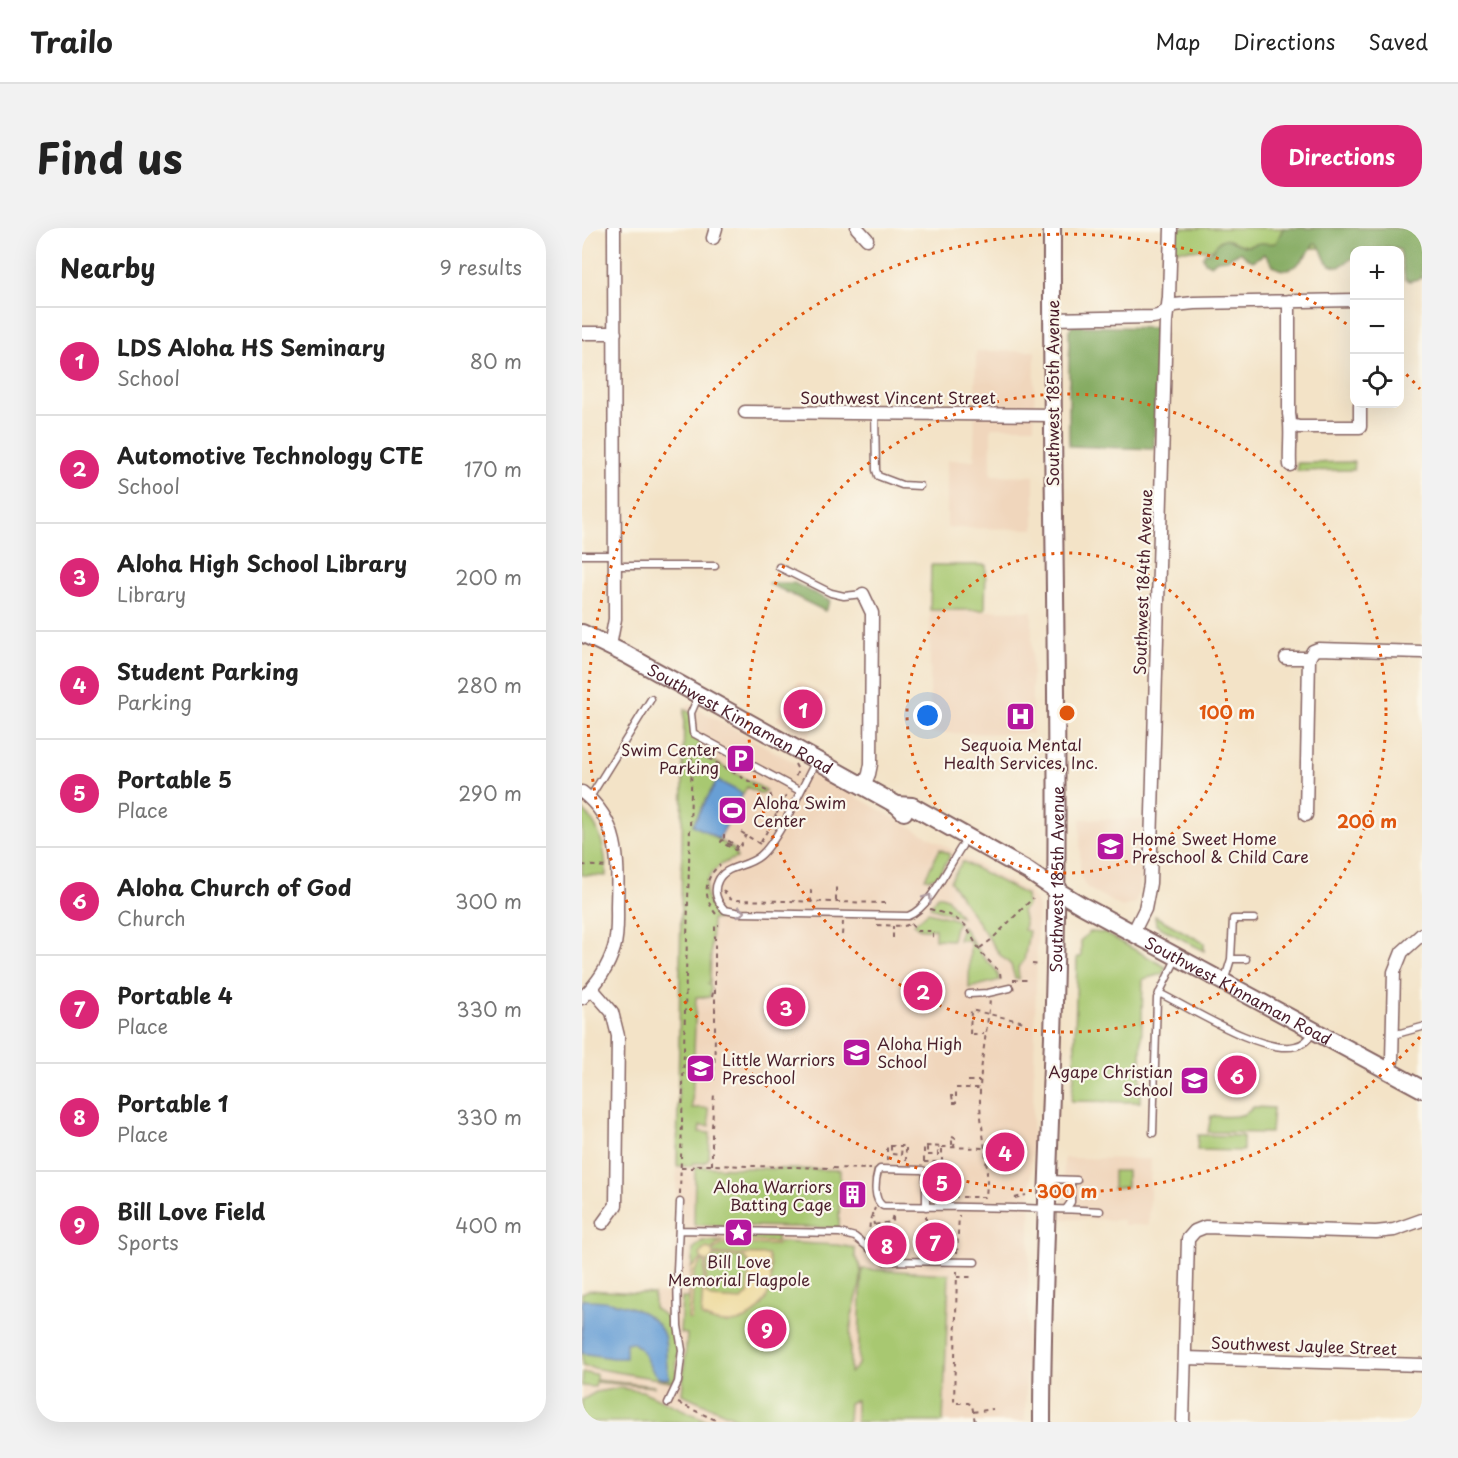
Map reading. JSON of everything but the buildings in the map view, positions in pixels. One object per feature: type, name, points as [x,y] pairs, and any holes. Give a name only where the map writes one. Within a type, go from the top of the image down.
[{"type":"main road","name":"Southwest 185th Avenue","points":[[1041,1422],[1056,890],[1051,415],[1052,228]]},
{"type":"main road","name":"Southwest Kinnaman Road","points":[[582,633],[864,786],[897,805],[908,816],[1030,883],[1056,890]]},
{"type":"main road","name":"Southwest Kinnaman Road","points":[[897,805],[912,806],[1133,933],[1422,1089]]},
{"type":"street","points":[[609,646],[615,619],[614,228]]},
{"type":"street","points":[[857,228],[867,238]]},
{"type":"street","name":"Southwest 184th Avenue","points":[[1133,933],[1145,909],[1150,883],[1165,344],[1171,228]]},
{"type":"street","points":[[1052,319],[1153,317],[1180,303],[1350,300]]},
{"type":"street","points":[[1289,301],[1290,465]]},
{"type":"street","points":[[582,333],[615,333]]},
{"type":"street","points":[[1291,425],[1360,427],[1360,408]]},
{"type":"street","name":"Southwest Vincent Street","points":[[745,412],[1051,415]]},
{"type":"street","points":[[863,594],[872,613],[871,764],[864,786]]},
{"type":"street","points":[[1306,815],[1309,658],[1313,651],[1318,649],[1422,652]]},
{"type":"street","points":[[1286,658],[1309,658]]},
{"type":"street","points":[[582,998],[592,989],[604,972],[615,947],[618,869],[616,844],[607,822],[586,796]]},
{"type":"street","points":[[1388,1070],[1392,1061],[1394,972],[1402,952],[1422,934]]},
{"type":"street","points":[[592,989],[612,1012],[618,1036],[615,1205],[603,1223]]},
{"type":"street","points":[[1183,1422],[1188,1239],[1195,1231],[1205,1227],[1376,1232],[1394,1230],[1422,1220]]},
{"type":"street","name":"Southwest Jaylee Street","points":[[1185,1358],[1422,1365]]},
{"type":"lane","points":[[875,413],[878,476],[902,485],[920,486]]},
{"type":"lane","points":[[582,555],[615,561],[715,566]]},
{"type":"lane","points":[[779,567],[831,592],[844,596],[863,594]]},
{"type":"lane","points":[[699,695],[692,713],[693,733],[800,790]]},
{"type":"lane","points":[[586,796],[651,699]]},
{"type":"lane","points":[[816,760],[767,849],[752,862],[726,871],[716,883],[718,901],[725,910],[731,912],[908,916],[919,909],[928,898],[962,846]]},
{"type":"lane","points":[[1224,982],[1231,959],[1233,920],[1254,919]]},
{"type":"lane","points":[[1153,1133],[1156,1004],[1177,957]]},
{"type":"lane","points":[[1231,959],[1246,959]]},
{"type":"lane","points":[[969,994],[990,993],[1010,988]]},
{"type":"lane","points":[[1159,993],[1249,1040],[1292,1047],[1305,1042],[1314,1031]]},
{"type":"lane","points":[[1392,1035],[1422,1027]]},
{"type":"lane","points":[[926,1207],[926,1172],[880,1169],[876,1175],[876,1199],[878,1203],[893,1206],[926,1207],[962,1208],[1046,1208],[1100,1211]]},
{"type":"lane","points":[[1047,1179],[1074,1180],[1071,1202],[1065,1209]]},
{"type":"lane","points":[[669,1401],[678,1382],[682,1350],[678,1326],[677,1271],[680,1202]]},
{"type":"lane","points":[[679,1230],[840,1233],[855,1237],[885,1261],[975,1262]]},
{"type":"path","points":[[680,1202],[692,755],[695,751],[770,792],[777,813],[797,774],[795,764]]},
{"type":"path","points":[[741,831],[760,844]]},
{"type":"path","points":[[724,834],[724,838],[737,846],[736,848],[723,840],[721,842],[735,850],[739,849],[746,835]]},
{"type":"path","points":[[582,864],[618,869]]},
{"type":"path","points":[[811,886],[811,901]]},
{"type":"path","points":[[836,886],[838,907]]},
{"type":"path","points":[[980,948],[1033,898]]},
{"type":"path","points":[[734,900],[886,903]]},
{"type":"path","points":[[927,908],[959,920],[982,954],[1000,972],[1001,991]]},
{"type":"path","points":[[877,926],[910,924],[917,931],[933,931],[933,939]]},
{"type":"path","points":[[715,1030],[715,925],[718,925]]},
{"type":"path","points":[[842,935],[843,925]]},
{"type":"path","points":[[893,926],[893,938]]},
{"type":"path","points":[[1010,980],[1031,980]]},
{"type":"path","points":[[711,997],[714,985]]},
{"type":"path","points":[[953,1197],[985,1196],[988,1172],[980,1082],[990,993]]},
{"type":"path","points":[[985,1034],[969,1034],[970,1010],[1024,1022]]},
{"type":"path","points":[[714,1080],[715,1035]]},
{"type":"path","points":[[968,1081],[980,1082]]},
{"type":"path","points":[[952,1095],[953,1103],[956,1103],[956,1088],[980,1088]]},
{"type":"path","points":[[712,1126],[714,1093]]},
{"type":"path","points":[[711,1165],[712,1133]]},
{"type":"path","points":[[951,1144],[952,1137],[955,1137],[954,1147]]},
{"type":"path","points":[[887,1169],[887,1146],[906,1146],[906,1170]]},
{"type":"path","points":[[924,1162],[924,1146],[929,1148],[986,1148]]},
{"type":"path","points":[[896,1147],[902,1155],[891,1154],[896,1147]]},
{"type":"path","points":[[932,1162],[942,1162],[942,1147]]},
{"type":"path","points":[[929,1148],[927,1155],[938,1155],[936,1148]]},
{"type":"path","points":[[681,1168],[711,1165],[864,1169]]},
{"type":"path","points":[[1015,1198],[1026,1195]]},
{"type":"path","points":[[868,1248],[872,1213],[878,1203]]},
{"type":"path","points":[[893,1206],[894,1252]]},
{"type":"path","points":[[926,1207],[926,1253]]},
{"type":"path","points":[[962,1208],[962,1215],[958,1215],[954,1403],[970,1403],[975,1422]]},
{"type":"path","points":[[868,1248],[873,1244],[872,1213]]},
{"type":"path","points":[[874,1225],[891,1222],[893,1217]]},
{"type":"path","points":[[957,1277],[975,1277]]},
{"type":"path","points":[[669,1401],[720,1422]]},
{"type":"path","points":[[973,1412],[993,1409]]},
{"type":"shaded area","points":[[976,351],[1035,351],[1034,427],[991,427],[991,475],[1034,476],[1034,529],[947,528],[947,460],[974,460]]},
{"type":"shaded area","points":[[930,610],[1032,611],[1032,734],[930,733]]},
{"type":"shaded area","points":[[798,681],[830,698],[808,738],[776,720]]},
{"type":"shaded area","name":"Aloha High School","points":[[689,704],[1028,892],[1035,900],[1038,908],[1025,1422],[582,1422],[582,1291],[673,1294],[684,709]]},
{"type":"shaded area","name":"Home Sweet Home Preschool & Child Care","points":[[1080,819],[1143,819],[1141,881],[1136,903],[1122,907],[1087,888],[1080,875]]},
{"type":"shaded area","points":[[1064,1158],[1151,1159],[1149,1225],[1123,1225],[1123,1220],[1062,1219]]},
{"type":"green space","points":[[1174,228],[1422,228],[1400,246],[1173,250]]},
{"type":"green space","points":[[1283,228],[1422,228],[1422,278],[1410,281],[1405,279],[1404,246],[1350,246],[1350,260],[1339,267],[1326,261],[1316,243],[1298,264],[1283,270],[1275,267],[1264,254],[1253,261],[1240,252],[1227,259],[1217,260],[1211,265],[1205,262],[1203,257],[1224,239],[1247,246],[1276,243]]},
{"type":"green space","points":[[1072,326],[1157,328],[1154,449],[1069,446],[1069,330]]},
{"type":"green space","points":[[1354,462],[1354,470],[1297,471],[1297,463]]},
{"type":"green space","points":[[931,565],[986,565],[985,610],[930,610]]},
{"type":"green space","points":[[768,583],[794,583],[830,601],[825,611]]},
{"type":"green space","points":[[684,709],[691,713],[693,733],[704,740],[695,751],[766,790],[761,794],[747,787],[743,794],[717,780],[693,824],[735,850],[737,858],[729,860],[716,869],[711,874],[706,887],[709,903],[718,919],[712,920],[710,984],[708,984],[711,987],[710,997],[696,997],[692,1108],[708,1108],[710,1126],[700,1126],[699,1132],[710,1133],[709,1158],[704,1163],[677,1166]]},
{"type":"green space","points":[[582,809],[598,831],[605,857],[606,876],[582,875]]},
{"type":"green space","points":[[940,849],[949,854],[949,858],[937,877],[925,878]]},
{"type":"green space","points":[[962,862],[1026,895],[1027,905],[1022,911],[1024,930],[1029,931],[1024,961],[1018,967],[1019,979],[1015,978],[1011,965],[1000,955],[950,881]]},
{"type":"green space","points":[[938,895],[947,898],[961,917],[930,907]]},
{"type":"green space","points":[[928,912],[959,922],[955,927],[952,940],[935,939],[935,929],[921,929],[914,924]]},
{"type":"green space","points":[[1155,916],[1204,943],[1204,951],[1156,925]]},
{"type":"green space","points":[[962,926],[983,957],[996,970],[1000,980],[969,988],[970,940],[958,940]]},
{"type":"green space","points":[[1090,932],[1104,933],[1166,967],[1162,974],[1143,979],[1140,1102],[1071,1101],[1074,1077],[1077,957],[1081,957],[1081,940]]},
{"type":"green space","points":[[1253,1107],[1273,1108],[1271,1133],[1208,1132],[1211,1116],[1239,1116]]},
{"type":"green space","points":[[1198,1135],[1243,1136],[1243,1151],[1197,1150]]},
{"type":"green space","points":[[695,1167],[840,1170],[839,1228],[694,1225]]},
{"type":"green space","points":[[1113,1171],[1127,1171],[1127,1187],[1113,1188]]},
{"type":"green space","points":[[743,1233],[777,1233],[777,1242],[855,1248],[861,1277],[851,1323],[850,1373],[858,1365],[862,1269],[949,1274],[943,1422],[856,1422],[856,1400],[849,1403],[848,1422],[800,1422],[776,1419],[772,1422],[745,1422],[682,1394],[687,1334],[680,1333],[682,1298],[689,1298],[693,1249],[702,1241],[743,1242]]},
{"type":"green space","points":[[589,1290],[654,1294],[654,1308],[672,1321],[678,1348],[675,1382],[582,1366],[582,1293]]},
{"type":"green space","points":[[583,1373],[596,1374],[596,1380],[654,1387],[596,1382],[595,1387],[582,1386]]},
{"type":"green space","points":[[619,1388],[642,1391],[710,1422],[582,1422],[582,1400],[596,1392]]},
{"type":"sand","points":[[722,1241],[777,1242],[777,1245],[723,1244],[712,1252],[713,1254],[768,1255],[771,1272],[770,1287],[757,1311],[745,1319],[732,1323],[717,1322],[701,1316],[705,1261],[703,1260],[694,1272],[691,1320],[688,1319],[691,1268],[702,1259],[700,1255],[703,1250],[707,1248],[711,1250]],"holes":[[[713,1256],[744,1257],[749,1263],[748,1294],[742,1300],[711,1298],[705,1292],[707,1262]]]},
{"type":"water","name":"Aloha Swim Center","points":[[717,780],[743,794],[719,839],[693,825]]},
{"type":"water","points":[[582,1300],[617,1303],[651,1318],[659,1326],[664,1336],[670,1378],[664,1379],[656,1375],[641,1350],[632,1342],[626,1343],[626,1358],[582,1353]]},
{"type":"place","name":"LDS Aloha HS Seminary","points":[[803,709]]},
{"type":"place","name":"Sequoia Mental Health Services, Inc.","points":[[1021,716]]},
{"type":"place","name":"Swim Center Parking","points":[[740,758]]},
{"type":"place","name":"Aloha Swim Center","points":[[732,811]]},
{"type":"place","name":"Home Sweet Home Preschool & Child Care","points":[[1111,847]]},
{"type":"place","name":"Automotive Technology CTE","points":[[923,991]]},
{"type":"place","name":"Aloha High School Library","points":[[786,1007]]},
{"type":"place","name":"Aloha High School","points":[[856,1052]]},
{"type":"place","name":"Little Warriors Preschool","points":[[701,1068]]},
{"type":"place","name":"Aloha Church of God","points":[[1237,1075]]},
{"type":"place","name":"Agape Christian School","points":[[1194,1080]]},
{"type":"place","name":"Student Parking","points":[[1005,1152]]},
{"type":"place","name":"Portable 5","points":[[942,1182]]},
{"type":"place","name":"Aloha Warriors Batting Cage","points":[[853,1195]]},
{"type":"place","name":"Bill Love Memorial Flagpole","points":[[739,1233]]},
{"type":"place","name":"Portable 4","points":[[935,1242]]},
{"type":"place","name":"Portable 1","points":[[887,1245]]},
{"type":"place","name":"Bill Love Field","points":[[767,1329]]}]
